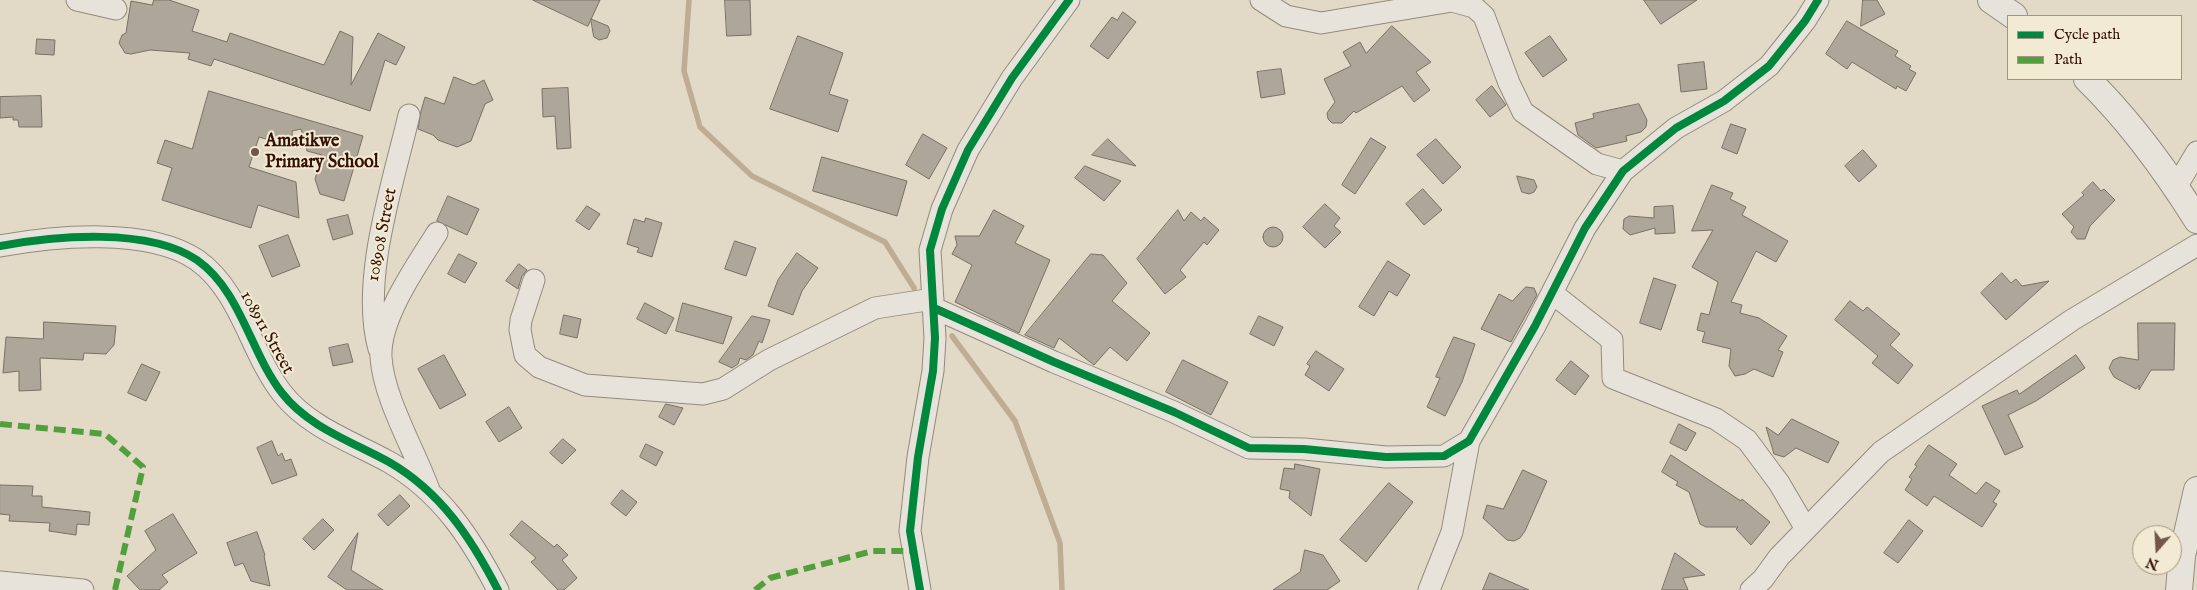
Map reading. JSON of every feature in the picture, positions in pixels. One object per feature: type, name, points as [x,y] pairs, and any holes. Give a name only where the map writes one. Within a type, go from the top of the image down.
[{"type":"street","points":[[77,0],[116,9]]},
{"type":"street","points":[[920,590],[910,531],[920,447],[933,371],[933,303],[930,250],[942,208],[968,150],[1012,78],[1069,0]]},
{"type":"street","points":[[1261,0],[1286,16],[1321,24],[1452,1],[1474,7],[1484,16],[1509,84],[1523,112],[1597,164],[1623,171]]},
{"type":"street","points":[[1430,590],[1452,532],[1469,441],[1552,293],[1585,228],[1623,171],[1676,128],[1724,101],[1769,66],[1805,21],[1818,0]]},
{"type":"street","points":[[1991,0],[2013,15]]},
{"type":"street","points":[[2088,80],[2112,103],[2176,187],[2197,220]]},
{"type":"street","name":"108908 Street","points":[[409,115],[374,271],[372,315],[388,389],[430,490]]},
{"type":"street","points":[[2176,187],[2197,152]]},
{"type":"street","name":"108908 Street","points":[[381,356],[387,325],[398,298],[437,233]]},
{"type":"street","name":"108911 Street","points":[[0,246],[72,239],[126,239],[170,248],[196,260],[214,275],[227,293],[264,365],[282,394],[316,422],[390,462],[430,490],[458,523],[481,558],[498,590]]},
{"type":"street","points":[[1759,586],[1779,557],[1881,452],[2072,320],[2197,245]]},
{"type":"street","points":[[534,280],[521,320],[520,330],[526,355],[539,367],[585,384],[703,394],[723,390],[769,360],[875,308],[933,303],[1054,362],[1174,412],[1250,448],[1304,449],[1420,457],[1444,456],[1469,441]]},
{"type":"street","points":[[1552,293],[1612,340],[1613,378],[1716,419],[1747,440],[1779,483],[1806,530]]},
{"type":"street","points":[[2185,567],[2197,490]]},
{"type":"street","points":[[0,582],[83,590]]},
{"type":"building","points":[[154,0],[169,0],[199,10],[192,31],[227,42],[230,33],[324,65],[340,31],[353,37],[351,85],[378,33],[405,47],[396,65],[385,60],[370,111],[214,59],[211,66],[188,59],[190,53],[150,50],[131,54],[125,53],[119,43],[122,35],[126,33],[131,1],[152,5]]},
{"type":"building","points":[[533,0],[600,0],[588,26]]},
{"type":"building","points":[[725,0],[750,0],[751,35],[727,36]]},
{"type":"building","points":[[1644,0],[1697,0],[1661,24]]},
{"type":"building","points":[[1863,0],[1877,0],[1885,14],[1861,26]]},
{"type":"building","points":[[1123,12],[1136,22],[1108,59],[1090,46],[1112,17],[1117,20]]},
{"type":"building","points":[[591,19],[608,26],[610,31],[607,38],[599,40],[594,37]]},
{"type":"building","points":[[1847,21],[1898,51],[1895,56],[1911,66],[1909,69],[1916,73],[1906,91],[1897,86],[1896,89],[1852,62],[1847,69],[1826,54]]},
{"type":"building","points":[[1392,26],[1431,62],[1416,72],[1430,90],[1414,102],[1402,86],[1356,113],[1354,111],[1342,123],[1332,123],[1328,119],[1327,113],[1335,102],[1324,79],[1351,66],[1343,52],[1360,42],[1366,53]]},
{"type":"building","points":[[798,36],[843,53],[829,94],[848,100],[838,132],[770,109]]},
{"type":"building","points":[[1550,36],[1567,60],[1543,77],[1525,53]]},
{"type":"building","points":[[37,39],[55,40],[54,55],[36,54]]},
{"type":"building","points":[[1704,62],[1707,89],[1681,92],[1678,65]]},
{"type":"building","points":[[1281,69],[1285,94],[1261,98],[1257,72]]},
{"type":"building","points":[[454,77],[474,85],[484,80],[493,100],[485,104],[471,141],[457,147],[438,140],[433,135],[418,129],[425,97],[444,104]]},
{"type":"building","points":[[1492,86],[1506,105],[1490,117],[1476,100]]},
{"type":"building","points":[[568,88],[571,148],[557,149],[555,116],[543,117],[542,89]]},
{"type":"building","points":[[209,91],[363,136],[344,201],[320,194],[315,179],[322,155],[307,151],[301,129],[292,131],[293,147],[259,137],[249,167],[296,182],[299,218],[258,205],[251,228],[162,200],[172,168],[157,163],[165,140],[192,149]]},
{"type":"building","points":[[41,96],[42,127],[19,127],[18,120],[13,120],[13,117],[0,118],[0,97]]},
{"type":"building","points":[[1639,104],[1647,120],[1646,127],[1641,132],[1626,136],[1627,141],[1596,148],[1578,135],[1575,123],[1594,118],[1593,114]]},
{"type":"building","points":[[1731,124],[1746,129],[1737,154],[1722,148]]},
{"type":"building","points":[[923,134],[947,148],[929,179],[906,165]]},
{"type":"building","points":[[1371,138],[1386,147],[1355,194],[1342,185]]},
{"type":"building","points":[[1108,139],[1136,166],[1092,155]]},
{"type":"building","points":[[1436,139],[1461,167],[1443,184],[1417,155]]},
{"type":"building","points":[[1863,150],[1877,166],[1859,182],[1845,166]]},
{"type":"building","points":[[822,157],[907,181],[897,216],[813,191]]},
{"type":"building","points":[[1085,166],[1121,181],[1104,201],[1075,178]]},
{"type":"building","points":[[1517,176],[1534,180],[1537,187],[1534,192],[1529,194],[1522,192]]},
{"type":"building","points":[[2093,182],[2101,191],[2104,189],[2115,200],[2090,226],[2085,239],[2077,239],[2071,232],[2074,227],[2062,214],[2084,195],[2082,193]]},
{"type":"building","points":[[1712,185],[1733,193],[1730,199],[1746,207],[1742,215],[1788,241],[1776,262],[1756,251],[1731,302],[1742,305],[1740,313],[1759,318],[1787,336],[1778,350],[1783,352],[1773,377],[1754,369],[1745,374],[1735,376],[1729,366],[1731,349],[1702,342],[1705,332],[1697,330],[1701,313],[1709,315],[1718,282],[1692,267],[1713,230],[1692,231]]},
{"type":"building","points":[[1423,189],[1442,210],[1424,225],[1406,204]]},
{"type":"building","points":[[448,196],[479,209],[467,235],[437,221]]},
{"type":"building","points":[[1325,204],[1340,218],[1334,226],[1341,232],[1325,248],[1303,227]]},
{"type":"building","points":[[587,206],[600,214],[589,230],[576,221]]},
{"type":"building","points":[[1673,206],[1675,233],[1655,234],[1655,228],[1630,235],[1623,229],[1624,219],[1629,216],[1654,218],[1654,207]]},
{"type":"building","points":[[994,210],[1024,226],[1015,243],[1050,260],[1019,333],[955,302],[972,265],[952,254],[957,245],[955,236],[979,236]]},
{"type":"building","points":[[1178,210],[1184,221],[1191,212],[1201,221],[1204,217],[1219,230],[1207,245],[1204,242],[1180,270],[1186,277],[1165,294],[1137,259]]},
{"type":"building","points":[[348,215],[353,234],[333,240],[327,220]]},
{"type":"building","points":[[646,218],[662,223],[652,257],[637,252],[639,248],[627,244],[634,219],[644,222]]},
{"type":"building","points":[[1273,227],[1280,230],[1283,237],[1280,244],[1273,247],[1266,244],[1263,237],[1266,230]]},
{"type":"building","points":[[288,235],[300,266],[272,277],[259,246]]},
{"type":"building","points":[[735,241],[756,248],[746,276],[725,269]]},
{"type":"building","points":[[797,253],[818,268],[802,291],[793,315],[768,306],[778,280]]},
{"type":"building","points":[[459,254],[477,263],[465,283],[448,274]]},
{"type":"building","points":[[1091,254],[1103,255],[1127,283],[1112,301],[1150,333],[1127,361],[1110,347],[1094,365],[1059,338],[1054,348],[1025,335]]},
{"type":"building","points":[[1388,261],[1410,275],[1397,296],[1389,291],[1374,316],[1359,307]]},
{"type":"building","points":[[519,264],[527,270],[522,276],[518,289],[506,281]]},
{"type":"building","points":[[2002,273],[2011,283],[2016,279],[2022,286],[2049,281],[2006,320],[1981,293]]},
{"type":"building","points":[[1654,278],[1676,285],[1661,330],[1640,323]]},
{"type":"building","points":[[1526,287],[1534,288],[1537,295],[1511,342],[1481,329],[1499,294],[1512,301]]},
{"type":"building","points":[[1850,301],[1863,311],[1867,307],[1900,334],[1890,345],[1913,365],[1898,384],[1872,363],[1878,356],[1835,320]]},
{"type":"building","points":[[645,303],[674,318],[666,334],[637,319]]},
{"type":"building","points":[[683,303],[732,317],[723,344],[676,331]]},
{"type":"building","points":[[564,315],[581,319],[577,338],[560,334]]},
{"type":"building","points":[[752,316],[770,320],[762,343],[759,341],[753,355],[746,360],[740,358],[738,364],[732,368],[719,362]]},
{"type":"building","points":[[1259,316],[1283,327],[1274,346],[1250,334]]},
{"type":"building","points":[[44,322],[116,326],[114,345],[106,354],[84,353],[83,360],[40,358],[41,390],[19,391],[19,371],[3,373],[6,337],[43,339]]},
{"type":"building","points":[[2138,323],[2175,323],[2174,370],[2151,370],[2139,390],[2139,385],[2136,389],[2114,377],[2109,368],[2113,360],[2120,357],[2138,360]]},
{"type":"building","points":[[1454,337],[1475,344],[1462,382],[1445,416],[1427,407],[1440,378],[1436,377]]},
{"type":"building","points":[[348,344],[353,362],[333,366],[329,348]]},
{"type":"building","points":[[1316,351],[1344,369],[1329,391],[1305,375],[1310,366],[1307,364]]},
{"type":"building","points":[[444,355],[466,395],[440,409],[418,369]]},
{"type":"building","points":[[2076,355],[2085,368],[2036,401],[2008,415],[2023,447],[2005,455],[1982,406],[2017,390],[2019,394]]},
{"type":"building","points":[[1183,360],[1228,382],[1211,415],[1166,392]]},
{"type":"building","points":[[1571,361],[1589,376],[1575,395],[1556,380]]},
{"type":"building","points":[[142,364],[160,372],[146,401],[128,393]]},
{"type":"building","points":[[666,404],[683,408],[674,425],[659,417]]},
{"type":"building","points":[[509,407],[522,428],[499,442],[486,422]]},
{"type":"building","points":[[1792,419],[1839,442],[1828,463],[1796,448],[1784,457],[1774,454],[1766,427],[1778,435]]},
{"type":"building","points":[[1679,424],[1696,433],[1686,451],[1670,443]]},
{"type":"building","points":[[563,439],[576,450],[562,464],[550,453]]},
{"type":"building","points":[[272,441],[278,456],[282,453],[285,461],[291,459],[297,475],[272,484],[257,448]]},
{"type":"building","points":[[646,444],[663,452],[656,466],[640,457]]},
{"type":"building","points":[[1929,445],[1957,464],[1949,475],[1976,494],[1986,482],[2000,491],[1993,502],[1997,504],[1982,527],[1934,496],[1927,506],[1905,490],[1912,479],[1909,477],[1917,466],[1915,465]]},
{"type":"building","points":[[1671,455],[1741,501],[1742,499],[1770,522],[1751,545],[1736,529],[1738,527],[1706,527],[1700,524],[1689,492],[1676,485],[1678,482],[1662,472]]},
{"type":"building","points":[[1295,464],[1320,469],[1311,516],[1289,498],[1290,491],[1280,489],[1284,468],[1294,469]]},
{"type":"building","points":[[1523,470],[1547,481],[1525,531],[1520,538],[1514,541],[1507,540],[1483,518],[1487,505],[1503,509]]},
{"type":"building","points":[[1389,483],[1413,502],[1366,562],[1340,540]]},
{"type":"building","points":[[0,485],[33,486],[32,496],[42,496],[42,507],[90,512],[89,525],[77,524],[76,535],[49,531],[50,523],[9,521],[10,515],[0,514]]},
{"type":"building","points":[[622,490],[637,502],[626,516],[611,504]]},
{"type":"building","points":[[400,495],[410,506],[388,526],[378,515]]},
{"type":"building","points":[[173,514],[197,553],[162,575],[168,582],[159,590],[140,590],[127,576],[156,550],[145,531]]},
{"type":"building","points":[[323,519],[334,530],[314,550],[303,539]]},
{"type":"building","points":[[1909,520],[1923,531],[1898,563],[1884,553]]},
{"type":"building","points":[[522,521],[554,547],[557,544],[568,555],[562,560],[577,578],[564,590],[558,590],[531,562],[536,558],[510,535]]},
{"type":"building","points":[[257,532],[265,555],[270,586],[251,581],[243,563],[235,566],[227,543]]},
{"type":"building","points":[[358,533],[351,570],[383,590],[347,590],[328,577]]},
{"type":"building","points":[[1305,550],[1323,555],[1340,581],[1327,590],[1273,590],[1300,572]]},
{"type":"building","points":[[1675,553],[1705,575],[1683,578],[1688,590],[1662,590]]},
{"type":"building","points":[[1490,573],[1529,590],[1483,590]]},
{"type":"waterway","points":[[689,0],[684,71],[700,127],[752,176],[885,242],[914,288]]},
{"type":"waterway","points":[[952,336],[1015,421],[1060,543],[1062,590]]},
{"type":"marked path","points":[[0,424],[105,434],[143,467],[115,590]]},
{"type":"marked path","points":[[755,590],[770,578],[873,551],[913,551]]},
{"type":"cycle path","points":[[920,590],[910,531],[918,457],[933,371],[935,338],[930,250],[942,209],[968,150],[1012,78],[1069,0]]},
{"type":"cycle path","points":[[934,308],[1054,362],[1174,412],[1249,448],[1304,449],[1386,457],[1444,456],[1469,441],[1535,326],[1585,228],[1623,171],[1676,128],[1724,101],[1769,66],[1805,21],[1818,0]]},
{"type":"cycle path","points":[[0,246],[74,237],[128,238],[153,242],[177,250],[197,260],[212,273],[235,305],[261,359],[282,393],[293,405],[318,424],[389,462],[424,487],[453,518],[477,552],[498,590]]},
{"type":"place","name":"Amatikwe Primary School","points":[[255,152]]}]
